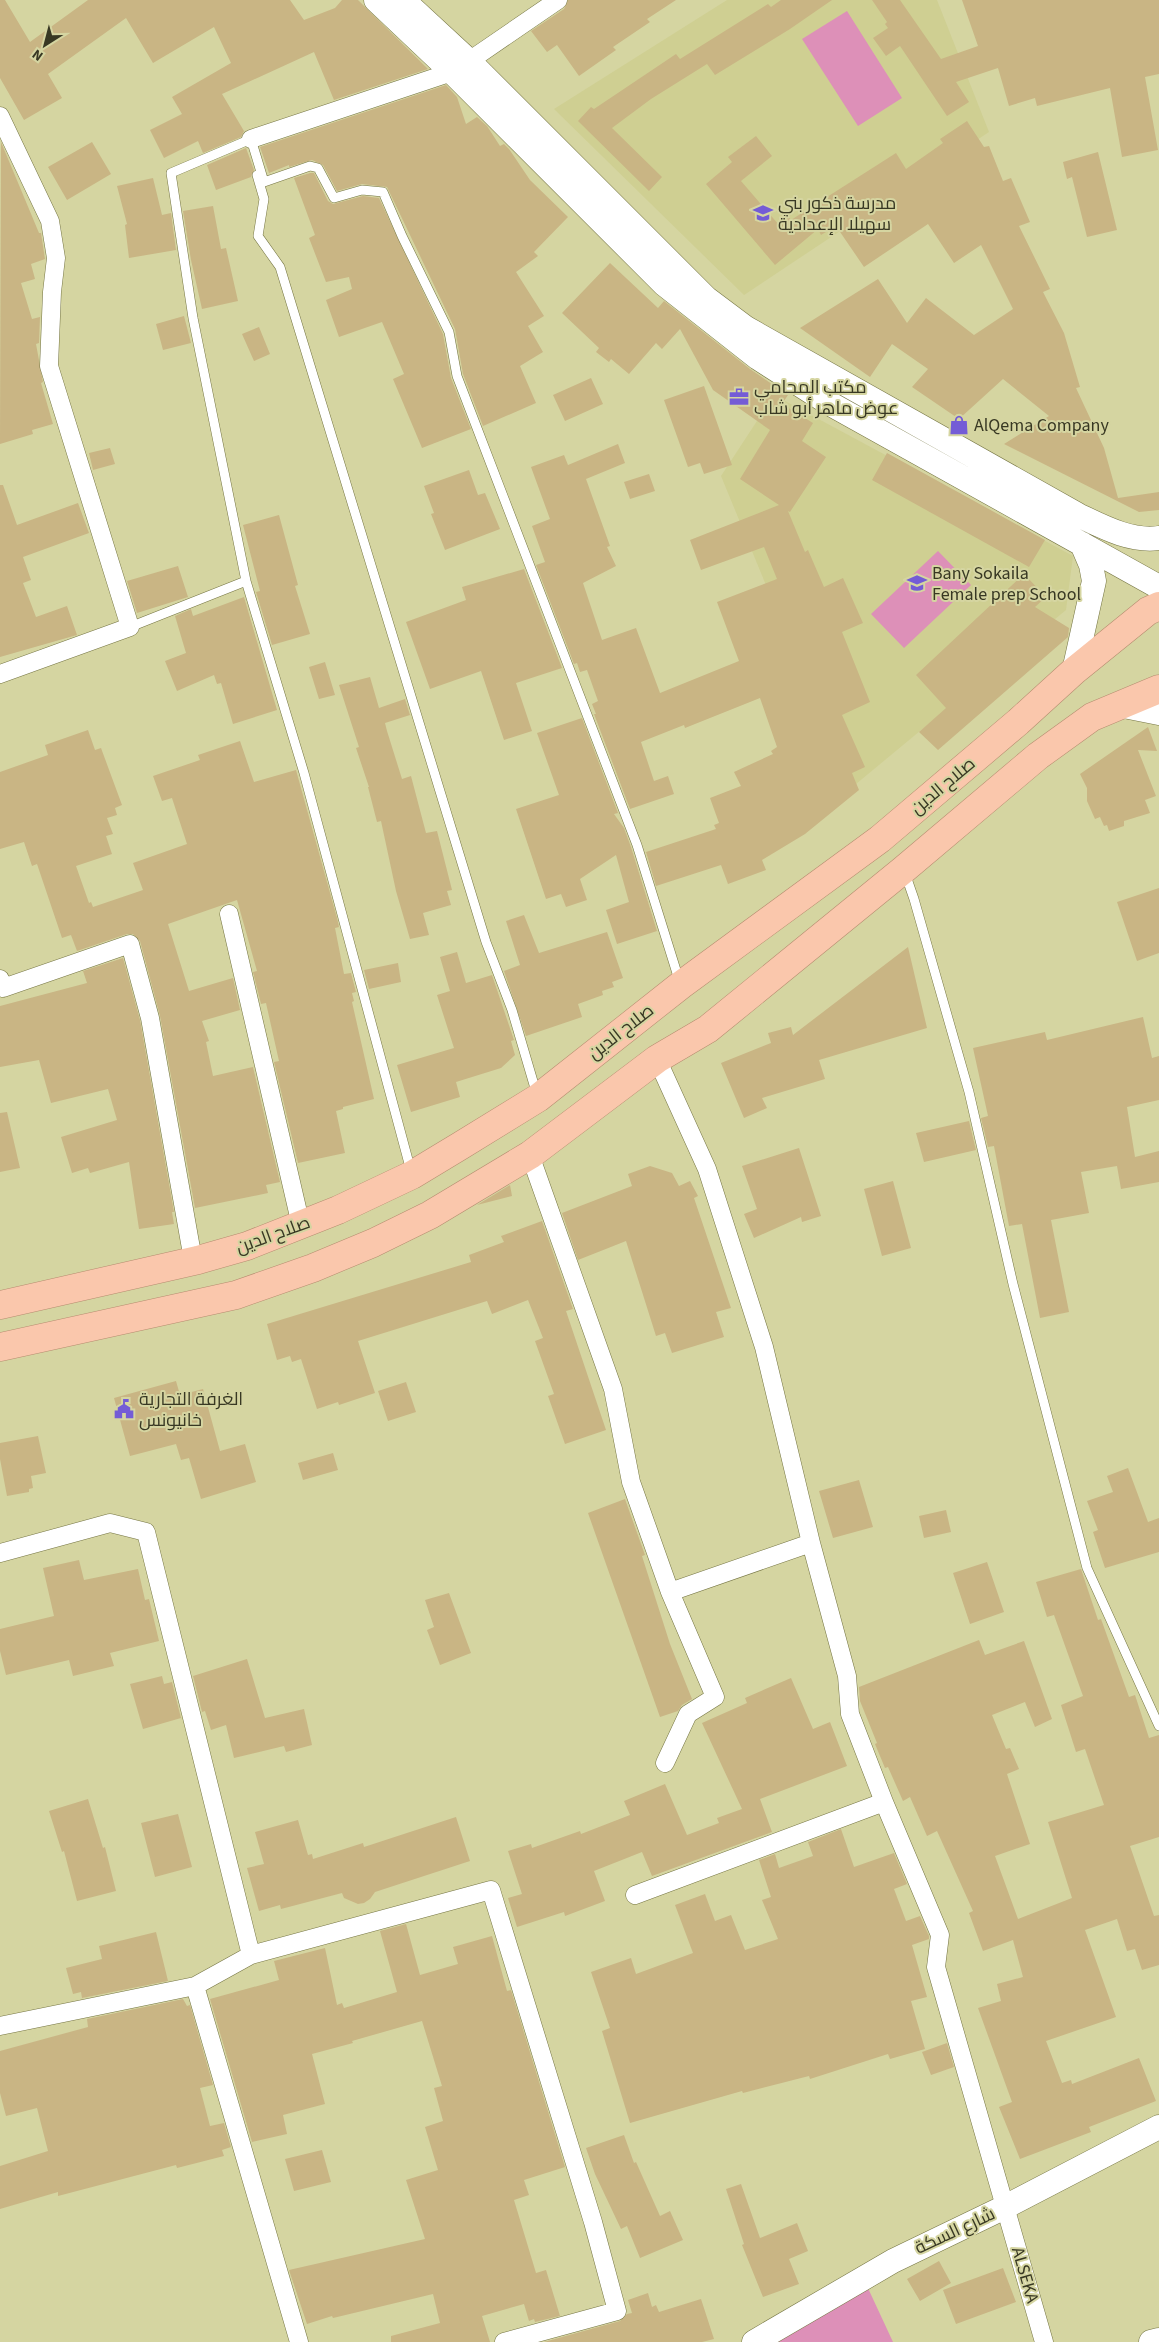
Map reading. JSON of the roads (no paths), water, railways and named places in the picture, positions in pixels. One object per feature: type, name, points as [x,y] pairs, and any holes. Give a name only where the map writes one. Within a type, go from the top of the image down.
[{"type":"highway","name":"صلاح الدين","points":[[0,1305],[198,1260],[247,1246],[338,1210],[412,1174],[538,1098],[681,985],[880,839],[1018,722],[1074,671],[1148,612],[1159,606]]},
{"type":"highway","points":[[0,1347],[236,1294],[313,1268],[373,1243],[430,1215],[530,1155],[657,1059],[708,1029],[904,870],[1038,756],[1092,717],[1159,689]]},
{"type":"main road","points":[[376,0],[460,67],[706,298],[746,328],[1078,515],[1112,531],[1148,539],[1159,538]]},
{"type":"main road","points":[[403,0],[460,67],[664,284],[758,358],[827,402],[1159,587]]},
{"type":"main road","points":[[1074,671],[1094,581],[1091,565],[1082,544]]},
{"type":"main road","points":[[1119,705],[1159,714]]},
{"type":"main road","name":"شارع السكة","points":[[754,2342],[893,2261],[1006,2207],[1159,2126]]},
{"type":"main road","points":[[1151,2342],[1159,2340]]},
{"type":"street","points":[[249,140],[460,67],[558,0]]},
{"type":"street","points":[[0,116],[50,221],[56,258],[52,292],[50,366],[130,627],[0,674]]},
{"type":"street","points":[[230,914],[300,1221]]},
{"type":"street","points":[[0,979],[3,988],[130,944],[150,1018],[192,1254]]},
{"type":"street","name":"ALSEKA","points":[[657,1059],[707,1168],[764,1347],[811,1543],[847,1676],[850,1714],[884,1802],[940,1935],[936,1967],[1044,2342]]},
{"type":"street","points":[[530,1155],[613,1389],[631,1482],[670,1592],[715,1697],[688,1714],[665,1763]]},
{"type":"street","points":[[0,1552],[110,1523],[146,1532],[251,1955]]},
{"type":"street","points":[[670,1592],[811,1543]]},
{"type":"street","points":[[634,1895],[884,1802]]},
{"type":"street","points":[[0,2026],[195,1986],[251,1955],[491,1890],[593,2222],[617,2311],[504,2342]]},
{"type":"street","points":[[195,1986],[299,2342]]},
{"type":"lane","points":[[249,140],[171,173],[193,318],[246,582],[304,773],[412,1174]]},
{"type":"lane","points":[[249,140],[264,182],[310,166],[318,168],[334,198],[362,190],[383,192],[402,236],[449,332],[458,376],[637,845],[681,985]]},
{"type":"lane","points":[[249,140],[264,199],[258,236],[280,267],[486,942],[512,1010],[538,1098]]},
{"type":"lane","points":[[130,627],[246,582]]},
{"type":"lane","points":[[904,870],[969,1092],[1016,1293],[1087,1568],[1159,1726]]},
{"type":"place","name":"مدرسة ذكور بني سهيلا الإعدادية","points":[[763,213]]},
{"type":"place","name":"مكتب المحامي عوض ماهر أبو شاب","points":[[739,397]]},
{"type":"place","name":"AlQema Company","points":[[959,425]]},
{"type":"place","name":"Bany Sokaila Female prep School","points":[[917,583]]},
{"type":"place","name":"الغرفة التجارية خانيونس","points":[[124,1409]]}]
